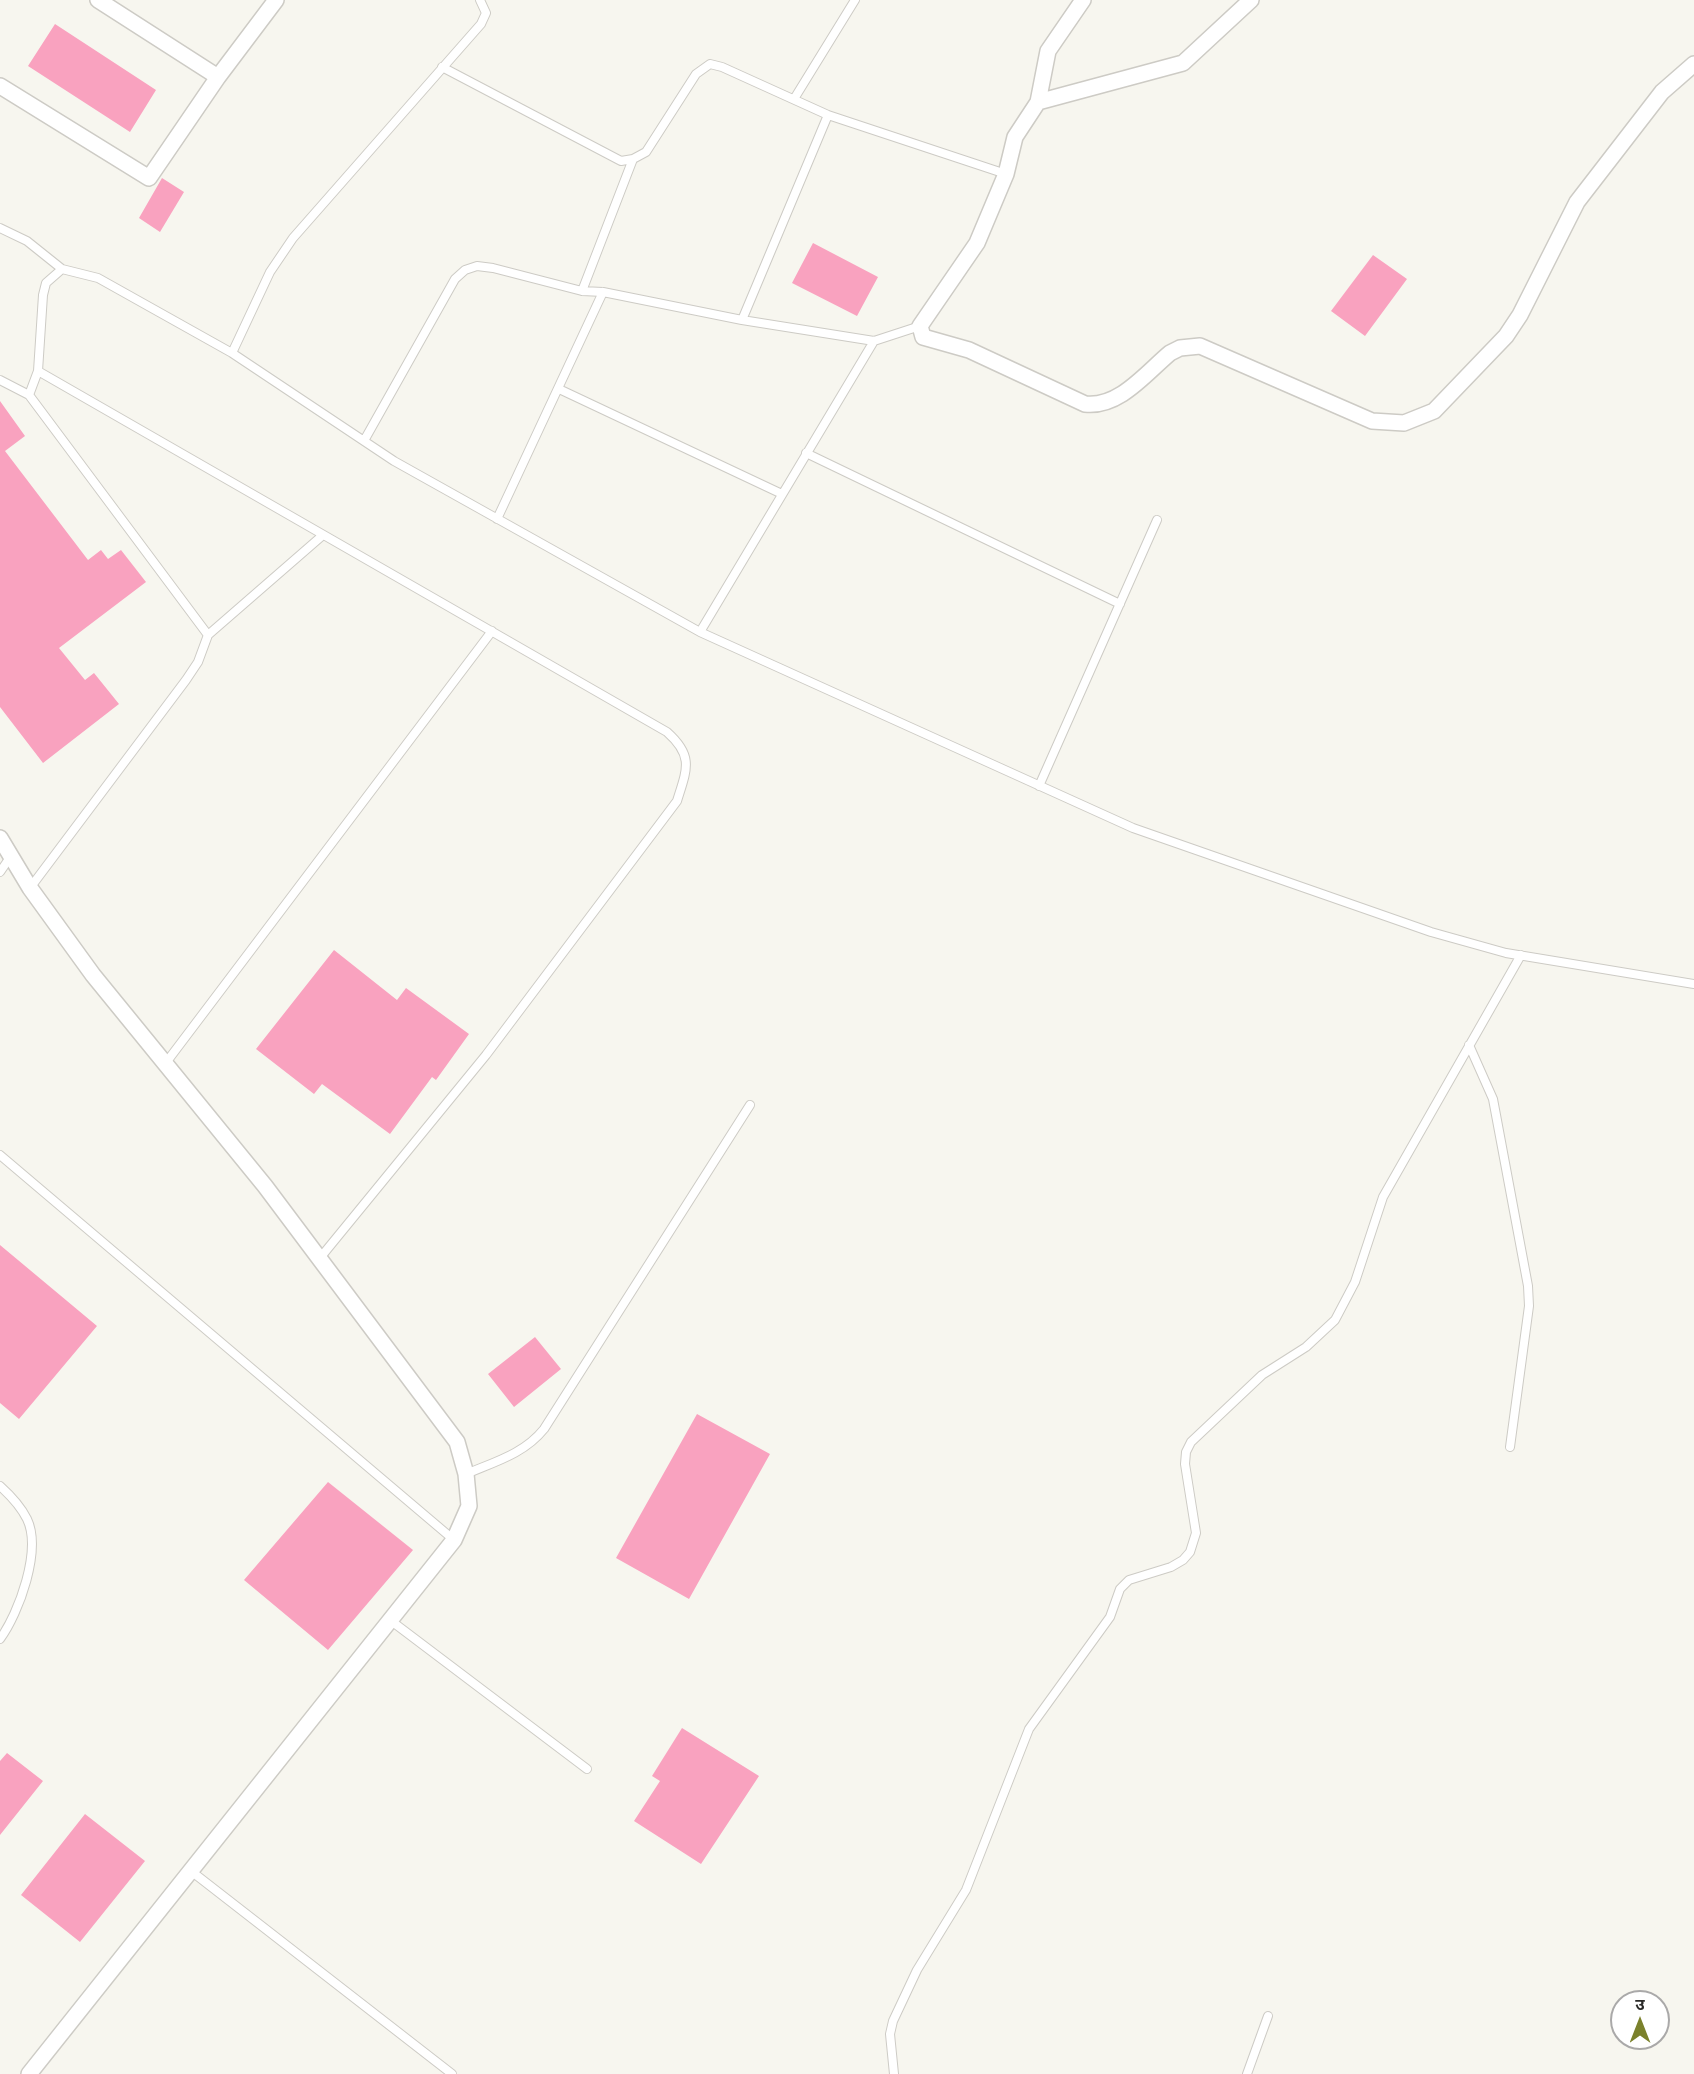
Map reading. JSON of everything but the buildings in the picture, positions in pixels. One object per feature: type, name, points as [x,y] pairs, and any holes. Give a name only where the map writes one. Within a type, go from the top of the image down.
[{"type":"street","points":[[98,0],[118,5],[218,77]]},
{"type":"street","points":[[0,86],[149,178],[218,77],[276,0]]},
{"type":"street","points":[[1083,0],[1048,51],[1038,102],[1016,137],[1006,174],[977,243],[920,326],[923,337],[979,354],[1085,404],[1111,402],[1170,353],[1180,348],[1200,346],[1372,421],[1404,423],[1434,411],[1506,336],[1520,315],[1577,202],[1662,92],[1694,64]]},
{"type":"street","points":[[1038,102],[1183,63],[1251,0]]},
{"type":"street","points":[[0,838],[30,888],[93,975],[320,1258],[457,1442],[466,1474],[469,1506],[454,1540],[29,2074]]},
{"type":"lane","points":[[232,353],[270,272],[293,238],[484,19],[485,7],[480,0]]},
{"type":"lane","points":[[794,99],[855,0]]},
{"type":"lane","points":[[442,67],[621,160],[633,159],[646,152],[704,66],[710,64],[722,67],[828,114],[1006,174]]},
{"type":"lane","points":[[742,320],[828,114]]},
{"type":"lane","points":[[582,291],[633,159]]},
{"type":"lane","points":[[0,228],[27,241],[62,269],[98,278],[232,353],[365,439],[394,461],[700,632],[1133,828],[1431,932],[1521,955],[1694,984]]},
{"type":"lane","points":[[365,439],[455,279],[465,270],[477,267],[493,268],[582,291],[603,292],[742,320],[874,341],[920,326]]},
{"type":"lane","points":[[28,395],[38,371],[44,288],[62,269]]},
{"type":"lane","points":[[497,519],[603,292]]},
{"type":"lane","points":[[700,632],[874,341]]},
{"type":"lane","points":[[38,371],[667,732],[681,745],[686,760],[685,775],[677,801],[486,1054],[320,1258]]},
{"type":"lane","points":[[0,380],[28,395],[208,635]]},
{"type":"lane","points":[[559,389],[782,494]]},
{"type":"lane","points":[[806,453],[1120,604]]},
{"type":"lane","points":[[1039,786],[1157,520]]},
{"type":"lane","points":[[30,888],[186,680],[208,635],[323,535]]},
{"type":"lane","points":[[165,1064],[492,631]]},
{"type":"lane","points":[[0,872],[12,856]]},
{"type":"lane","points":[[894,2074],[890,2043],[893,2021],[917,1970],[966,1890],[1029,1729],[1110,1617],[1120,1589],[1129,1580],[1183,1560],[1190,1552],[1196,1533],[1185,1464],[1186,1452],[1191,1442],[1262,1375],[1306,1347],[1335,1320],[1355,1282],[1383,1197],[1521,955]]},
{"type":"lane","points":[[1469,1046],[1490,1091],[1528,1286],[1529,1306],[1510,1447]]},
{"type":"lane","points":[[466,1474],[520,1451],[533,1442],[544,1429],[750,1105]]},
{"type":"lane","points":[[0,1155],[454,1540]]},
{"type":"lane","points":[[0,1486],[9,1494],[27,1520],[31,1540],[30,1568],[1,1636]]},
{"type":"lane","points":[[390,1620],[587,1769]]},
{"type":"lane","points":[[191,1871],[452,2074]]},
{"type":"lane","points":[[1247,2074],[1268,2016]]}]
